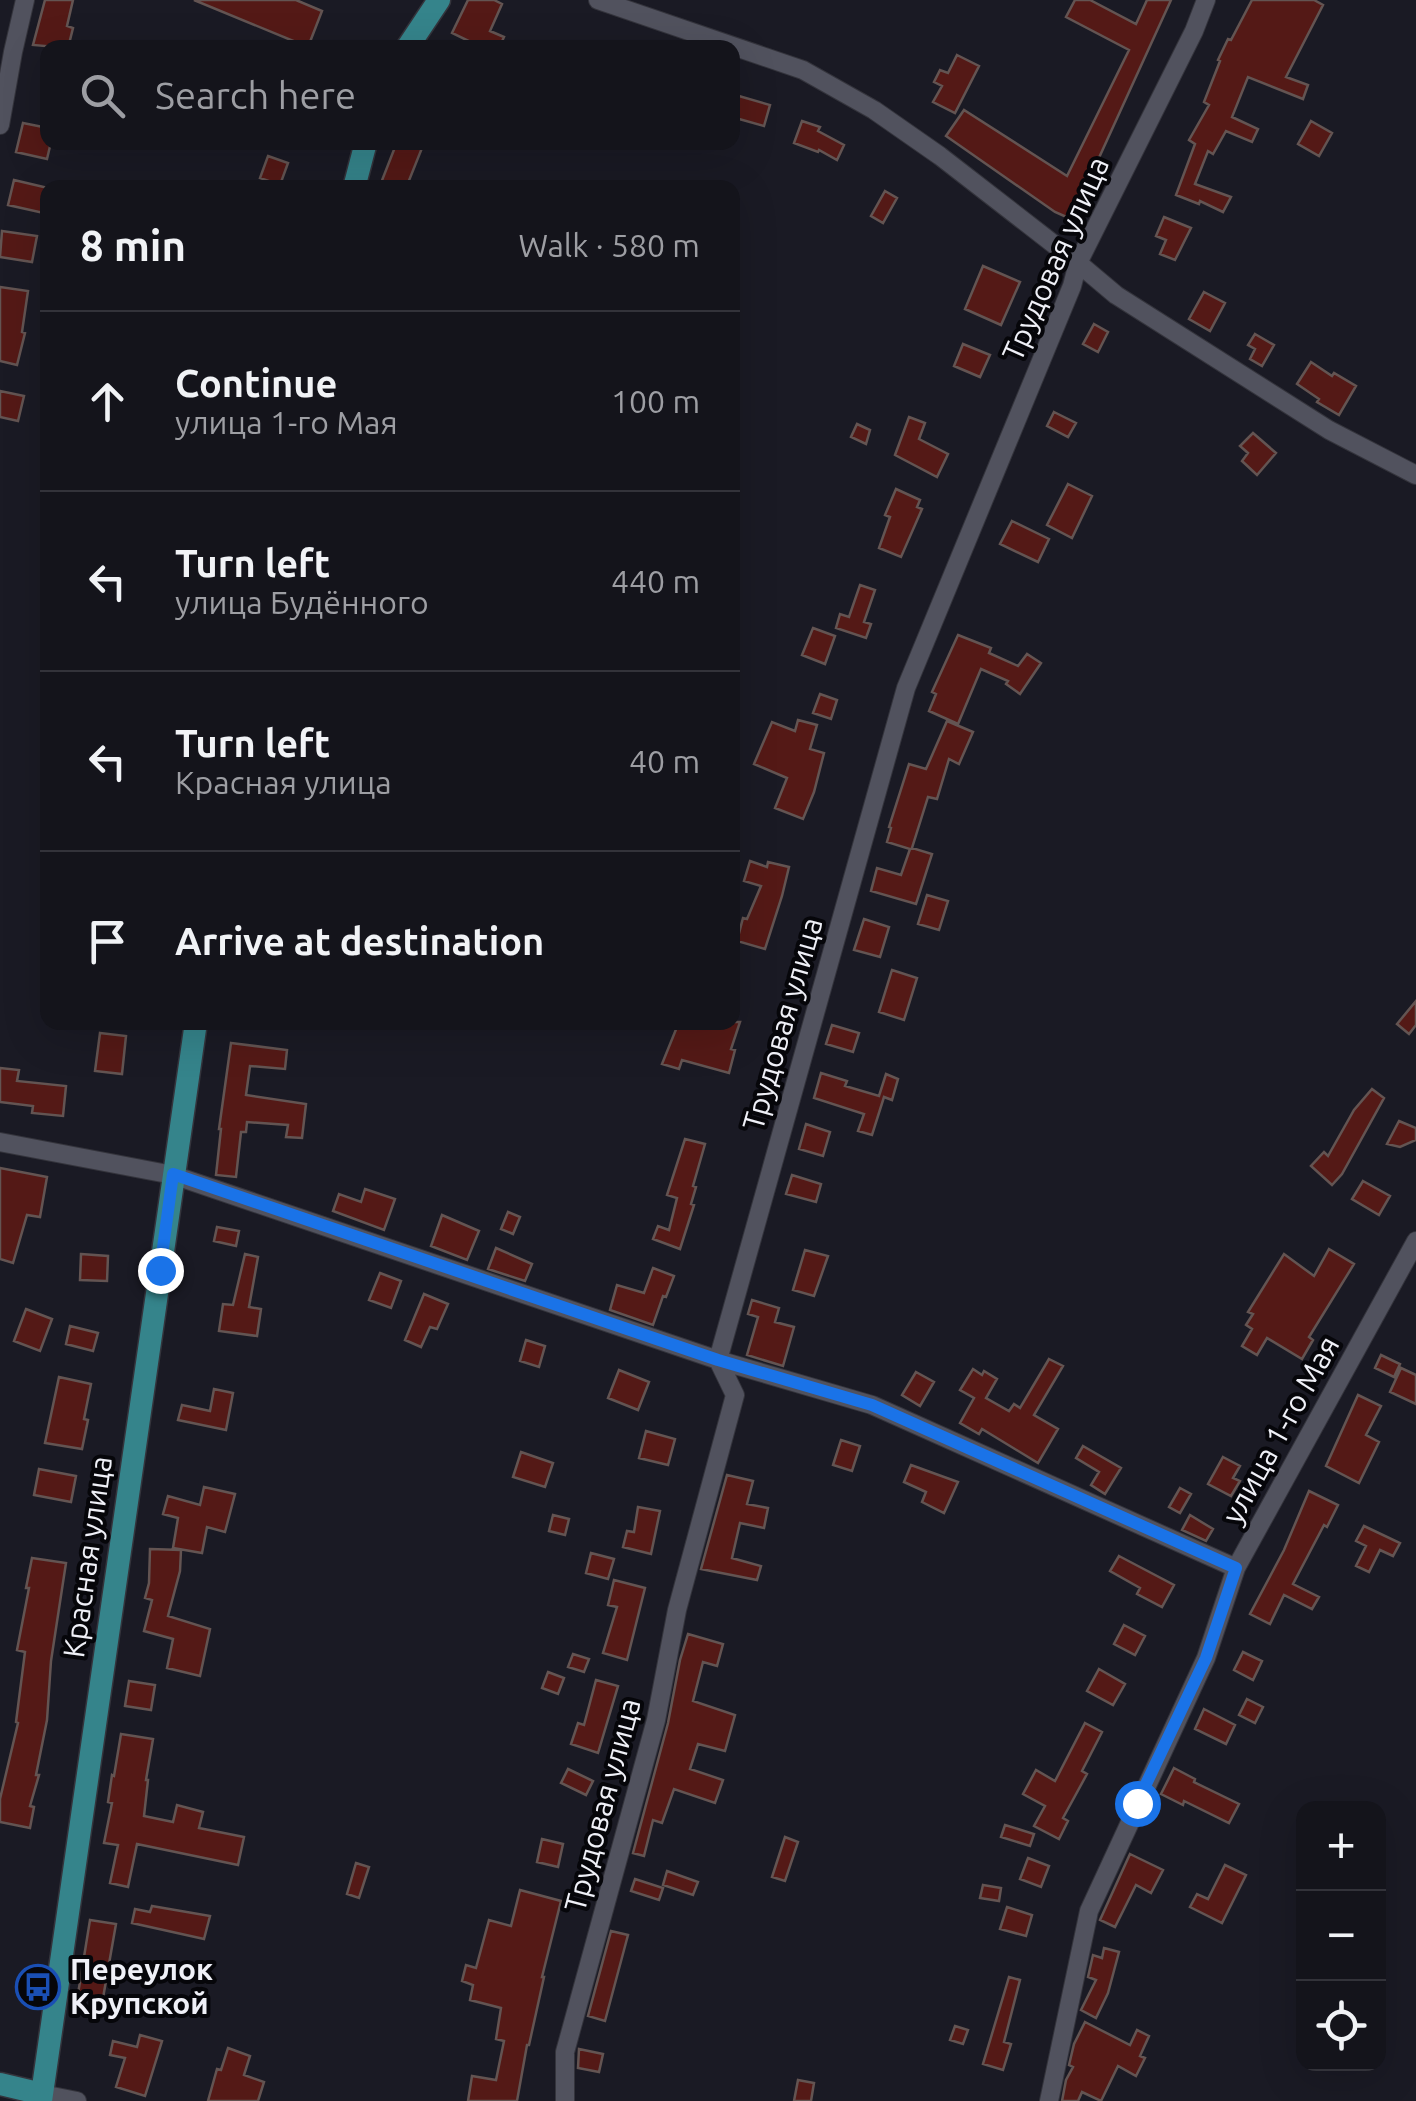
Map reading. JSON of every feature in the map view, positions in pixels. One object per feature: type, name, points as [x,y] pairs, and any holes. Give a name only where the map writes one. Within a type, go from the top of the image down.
[{"type":"main road","points":[[412,40],[440,0]]},
{"type":"main road","points":[[356,180],[364,150]]},
{"type":"main road","name":"Красная улица","points":[[42,2098],[195,1030]]},
{"type":"main road","points":[[0,2084],[42,2098]]},
{"type":"street","points":[[0,125],[6,50],[25,0]]},
{"type":"street","points":[[598,0],[715,40]]},
{"type":"street","name":"Трудовая улица","points":[[564,2101],[565,2052],[656,1720],[677,1610],[735,1395],[718,1360],[906,688],[1072,286],[1078,262],[1206,0]]},
{"type":"street","points":[[740,48],[803,70],[874,110],[940,156],[1116,295],[1329,430],[1416,474]]},
{"type":"street","points":[[0,1142],[173,1174],[718,1360],[872,1405],[1236,1568]]},
{"type":"street","name":"улица 1-го Мая","points":[[1048,2101],[1089,1911],[1206,1658],[1236,1568],[1416,1240]]},
{"type":"street","points":[[42,2098],[77,2101]]},
{"type":"building","points":[[45,0],[73,0],[67,26],[73,28],[70,40],[40,40],[40,46],[33,45]]},
{"type":"building","points":[[194,0],[296,0],[322,11],[311,40],[291,40]]},
{"type":"building","points":[[468,0],[494,0],[502,4],[490,31],[504,37],[503,40],[466,40],[452,33]]},
{"type":"building","points":[[1075,0],[1090,0],[1136,24],[1147,0],[1171,0],[1071,219],[1055,212],[946,136],[964,110],[1067,176],[1129,50],[1066,17]]},
{"type":"building","points":[[1252,0],[1314,0],[1323,5],[1286,77],[1308,85],[1303,99],[1248,77],[1232,117],[1258,129],[1252,142],[1226,131],[1213,154],[1208,151],[1195,184],[1231,197],[1223,212],[1176,195],[1195,144],[1189,140],[1209,105],[1204,102],[1218,60]]},
{"type":"building","points":[[957,55],[979,66],[955,113],[933,102],[942,86],[934,82],[940,70],[948,73]]},
{"type":"building","points":[[740,96],[770,105],[764,126],[740,119]]},
{"type":"building","points":[[802,121],[820,127],[818,131],[844,145],[837,160],[794,143]]},
{"type":"building","points":[[1311,121],[1332,133],[1319,156],[1298,144]]},
{"type":"building","points":[[23,123],[40,126],[40,150],[49,150],[47,159],[16,152]]},
{"type":"building","points":[[394,150],[421,150],[409,180],[382,180]]},
{"type":"building","points":[[268,156],[288,163],[282,180],[260,178]]},
{"type":"building","points":[[14,180],[40,186],[40,212],[8,205]]},
{"type":"building","points":[[885,191],[897,198],[883,223],[871,216]]},
{"type":"building","points":[[1164,217],[1191,228],[1175,260],[1160,254],[1166,240],[1156,236]]},
{"type":"building","points":[[2,231],[37,236],[32,262],[0,257]]},
{"type":"building","points":[[983,266],[1020,282],[1001,325],[965,309]]},
{"type":"building","points":[[0,287],[28,291],[22,332],[25,333],[17,365],[0,361]]},
{"type":"building","points":[[1204,292],[1225,303],[1210,331],[1189,319]]},
{"type":"building","points":[[1094,324],[1108,332],[1098,352],[1083,344]]},
{"type":"building","points":[[1255,334],[1274,345],[1262,366],[1250,359],[1255,349],[1248,345]]},
{"type":"building","points":[[963,344],[990,355],[980,377],[954,366]]},
{"type":"building","points":[[1311,362],[1356,386],[1339,415],[1297,384]]},
{"type":"building","points":[[0,391],[24,396],[18,421],[0,417]]},
{"type":"building","points":[[1054,412],[1076,423],[1068,437],[1047,426]]},
{"type":"building","points":[[909,417],[925,423],[919,439],[948,454],[937,477],[895,455]]},
{"type":"building","points":[[857,424],[870,430],[866,444],[851,437]]},
{"type":"building","points":[[1253,433],[1276,453],[1257,475],[1242,461],[1248,453],[1240,446]]},
{"type":"building","points":[[1068,484],[1092,496],[1072,538],[1047,525]]},
{"type":"building","points":[[896,489],[920,500],[917,507],[922,509],[901,557],[879,548],[890,517],[885,515]]},
{"type":"building","points":[[1012,521],[1049,539],[1038,562],[1000,544]]},
{"type":"building","points":[[860,585],[875,590],[864,622],[871,624],[866,638],[836,628],[840,614],[849,617]]},
{"type":"building","points":[[813,628],[835,636],[825,664],[802,655]]},
{"type":"building","points":[[958,635],[991,648],[989,653],[1018,666],[1027,654],[1041,663],[1020,694],[1006,684],[1008,681],[981,669],[958,724],[929,711],[936,694],[932,692]]},
{"type":"building","points":[[820,694],[837,700],[831,719],[813,713]]},
{"type":"building","points":[[798,720],[817,725],[810,749],[824,753],[803,819],[775,808],[787,778],[754,764],[772,722],[795,731]]},
{"type":"building","points":[[947,721],[973,732],[959,764],[949,759],[937,799],[928,797],[912,848],[932,854],[916,904],[871,891],[877,868],[901,875],[910,849],[887,842],[889,827],[909,764],[926,769]]},
{"type":"building","points":[[750,861],[767,867],[768,862],[789,867],[765,949],[740,942],[743,918],[747,919],[761,886],[744,881]]},
{"type":"building","points":[[927,895],[948,901],[939,930],[918,924]]},
{"type":"building","points":[[864,919],[889,927],[880,957],[854,950]]},
{"type":"building","points":[[892,970],[917,978],[904,1020],[879,1012]]},
{"type":"building","points":[[1416,1001],[1416,1025],[1409,1034],[1397,1024]]},
{"type":"building","points":[[832,1025],[859,1033],[853,1052],[826,1044]]},
{"type":"building","points":[[676,1030],[737,1030],[729,1073],[682,1060],[679,1069],[662,1064]]},
{"type":"building","points":[[100,1033],[126,1036],[122,1074],[95,1071]]},
{"type":"building","points":[[231,1043],[287,1050],[285,1069],[250,1066],[246,1095],[306,1104],[302,1138],[286,1137],[288,1125],[247,1122],[246,1132],[241,1132],[236,1177],[216,1175]]},
{"type":"building","points":[[0,1068],[19,1070],[17,1081],[66,1086],[63,1116],[32,1113],[33,1106],[0,1102]]},
{"type":"building","points":[[821,1073],[847,1081],[845,1086],[879,1096],[886,1074],[898,1079],[892,1100],[884,1097],[872,1135],[858,1131],[864,1114],[814,1098]]},
{"type":"building","points":[[1372,1089],[1384,1098],[1332,1185],[1311,1166],[1324,1152],[1328,1156],[1354,1110]]},
{"type":"building","points":[[1399,1121],[1416,1128],[1416,1140],[1400,1147],[1387,1144]]},
{"type":"building","points":[[806,1124],[830,1132],[823,1156],[799,1149]]},
{"type":"building","points":[[685,1139],[705,1144],[693,1186],[694,1205],[680,1249],[653,1239],[658,1226],[669,1230],[677,1198],[667,1195]]},
{"type":"building","points":[[0,1168],[47,1177],[40,1217],[27,1215],[13,1263],[0,1259]]},
{"type":"building","points":[[792,1175],[821,1184],[816,1202],[786,1194]]},
{"type":"building","points":[[1363,1181],[1390,1196],[1379,1215],[1352,1199]]},
{"type":"building","points":[[365,1189],[395,1199],[384,1230],[333,1211],[339,1194],[361,1202]]},
{"type":"building","points":[[508,1212],[520,1217],[513,1234],[501,1229]]},
{"type":"building","points":[[442,1215],[479,1231],[467,1260],[431,1246]]},
{"type":"building","points":[[217,1227],[239,1231],[236,1246],[214,1241]]},
{"type":"building","points":[[496,1248],[532,1264],[525,1281],[488,1269]]},
{"type":"building","points":[[1329,1249],[1354,1264],[1309,1337],[1313,1340],[1302,1359],[1267,1338],[1257,1355],[1242,1346],[1252,1329],[1246,1325],[1253,1314],[1248,1312],[1284,1254],[1314,1276]]},
{"type":"building","points":[[805,1250],[828,1256],[814,1296],[793,1290]]},
{"type":"building","points":[[81,1254],[108,1256],[107,1281],[80,1280]]},
{"type":"building","points":[[245,1254],[258,1257],[249,1307],[261,1309],[257,1336],[219,1331],[223,1304],[233,1305]]},
{"type":"building","points":[[653,1268],[674,1276],[653,1325],[610,1310],[617,1285],[644,1293]]},
{"type":"building","points":[[380,1273],[401,1281],[391,1308],[369,1300]]},
{"type":"building","points":[[424,1294],[448,1304],[437,1329],[430,1327],[421,1347],[405,1340]]},
{"type":"building","points":[[752,1300],[779,1308],[775,1322],[794,1327],[783,1366],[747,1355],[758,1317],[748,1314]]},
{"type":"building","points":[[26,1309],[52,1319],[40,1351],[14,1341]]},
{"type":"building","points":[[70,1326],[98,1333],[93,1351],[66,1344]]},
{"type":"building","points":[[526,1340],[545,1346],[539,1367],[520,1361]]},
{"type":"building","points":[[1381,1355],[1400,1364],[1394,1377],[1375,1368]]},
{"type":"building","points":[[1049,1359],[1063,1366],[1034,1415],[1058,1429],[1038,1463],[982,1429],[979,1434],[960,1423],[974,1398],[960,1390],[973,1369],[997,1379],[986,1398],[1009,1411],[1014,1404],[1020,1408]]},
{"type":"building","points":[[1401,1368],[1416,1375],[1416,1404],[1390,1392]]},
{"type":"building","points":[[619,1370],[649,1382],[638,1410],[608,1398]]},
{"type":"building","points":[[916,1372],[934,1382],[920,1406],[902,1395]]},
{"type":"building","points":[[59,1377],[91,1384],[82,1449],[45,1443]]},
{"type":"building","points":[[214,1389],[233,1393],[226,1430],[178,1420],[182,1405],[210,1411]]},
{"type":"building","points":[[1358,1395],[1381,1406],[1366,1435],[1379,1442],[1359,1483],[1326,1466]]},
{"type":"building","points":[[646,1431],[675,1439],[668,1465],[639,1458]]},
{"type":"building","points":[[841,1440],[860,1446],[852,1471],[833,1465]]},
{"type":"building","points":[[1083,1446],[1121,1468],[1105,1494],[1091,1485],[1099,1472],[1076,1458]]},
{"type":"building","points":[[521,1452],[553,1463],[545,1487],[513,1477]]},
{"type":"building","points":[[1223,1457],[1240,1466],[1233,1478],[1240,1481],[1231,1496],[1208,1484]]},
{"type":"building","points":[[911,1465],[958,1482],[944,1513],[922,1502],[926,1492],[904,1482]]},
{"type":"building","points":[[39,1469],[76,1476],[71,1502],[34,1495]]},
{"type":"building","points":[[727,1475],[753,1481],[747,1504],[768,1508],[764,1528],[740,1523],[732,1558],[761,1566],[757,1580],[701,1569]]},
{"type":"building","points":[[204,1487],[235,1494],[225,1532],[207,1527],[202,1553],[173,1548],[178,1518],[163,1514],[168,1496],[200,1505]]},
{"type":"building","points":[[1180,1488],[1191,1494],[1180,1513],[1169,1507]]},
{"type":"building","points":[[1309,1491],[1338,1505],[1293,1584],[1319,1597],[1312,1609],[1284,1595],[1270,1624],[1250,1614]]},
{"type":"building","points":[[638,1507],[660,1511],[651,1554],[623,1547],[627,1531],[634,1532]]},
{"type":"building","points":[[553,1515],[569,1519],[565,1535],[549,1531]]},
{"type":"building","points":[[1190,1515],[1213,1529],[1206,1541],[1182,1530]]},
{"type":"building","points":[[1364,1526],[1400,1543],[1393,1556],[1380,1550],[1369,1572],[1356,1566],[1366,1546],[1356,1541]]},
{"type":"building","points":[[150,1549],[181,1550],[180,1571],[168,1616],[210,1629],[200,1676],[167,1668],[173,1639],[144,1631],[152,1600],[145,1598]]},
{"type":"building","points":[[591,1553],[614,1559],[608,1579],[586,1573]]},
{"type":"building","points":[[1119,1556],[1174,1585],[1162,1607],[1137,1594],[1140,1588],[1110,1571]]},
{"type":"building","points":[[32,1558],[66,1563],[30,1828],[0,1822],[0,1799],[18,1723],[25,1652],[17,1650]]},
{"type":"building","points":[[614,1580],[645,1588],[627,1660],[603,1653],[617,1607],[608,1605]]},
{"type":"building","points":[[1124,1625],[1145,1636],[1135,1655],[1114,1644]]},
{"type":"building","points":[[688,1634],[723,1644],[717,1666],[703,1662],[693,1701],[735,1715],[725,1751],[698,1744],[690,1769],[723,1780],[715,1803],[674,1789],[662,1823],[653,1820],[644,1856],[633,1853]]},
{"type":"building","points":[[1243,1652],[1262,1661],[1253,1680],[1234,1670]]},
{"type":"building","points":[[573,1654],[589,1659],[584,1672],[568,1667]]},
{"type":"building","points":[[1099,1669],[1125,1684],[1113,1705],[1087,1691]]},
{"type":"building","points":[[548,1672],[564,1678],[558,1694],[542,1688]]},
{"type":"building","points":[[596,1680],[618,1686],[598,1753],[571,1744],[578,1723],[584,1725]]},
{"type":"building","points":[[129,1681],[155,1685],[151,1710],[125,1706]]},
{"type":"building","points":[[1247,1699],[1263,1707],[1255,1723],[1239,1715]]},
{"type":"building","points":[[1204,1709],[1235,1725],[1226,1744],[1195,1729]]},
{"type":"building","points":[[1085,1723],[1102,1732],[1082,1771],[1087,1774],[1063,1818],[1068,1821],[1059,1839],[1034,1826],[1045,1806],[1023,1794],[1036,1770],[1055,1781]]},
{"type":"building","points":[[121,1734],[153,1739],[144,1816],[173,1822],[177,1805],[203,1812],[199,1828],[244,1837],[238,1865],[137,1844],[128,1887],[110,1883],[118,1845],[104,1843]]},
{"type":"building","points":[[1174,1768],[1239,1804],[1229,1823],[1161,1794]]},
{"type":"building","points":[[568,1769],[593,1781],[586,1795],[561,1783]]},
{"type":"building","points":[[1005,1825],[1034,1834],[1030,1846],[1001,1837]]},
{"type":"building","points":[[785,1837],[798,1842],[785,1881],[772,1877]]},
{"type":"building","points":[[542,1839],[563,1844],[558,1867],[537,1862]]},
{"type":"building","points":[[1130,1854],[1163,1870],[1151,1893],[1136,1885],[1115,1927],[1100,1920]]},
{"type":"building","points":[[1028,1858],[1049,1866],[1041,1887],[1020,1879]]},
{"type":"building","points":[[356,1863],[369,1867],[359,1898],[347,1894]]},
{"type":"building","points":[[1225,1865],[1246,1875],[1222,1923],[1190,1907],[1197,1894],[1208,1899]]},
{"type":"building","points":[[667,1871],[698,1882],[693,1895],[663,1885]]},
{"type":"building","points":[[635,1879],[663,1888],[659,1900],[631,1891]]},
{"type":"building","points":[[983,1885],[1001,1888],[999,1901],[980,1898]]},
{"type":"building","points":[[520,1890],[561,1901],[517,2101],[468,2101],[472,2076],[496,2080],[504,2041],[496,2039],[501,2008],[470,2000],[473,1985],[462,1981],[466,1965],[476,1968],[489,1920],[511,1926]]},
{"type":"building","points":[[152,1906],[210,1916],[204,1939],[132,1923],[135,1909],[150,1912]]},
{"type":"building","points":[[1007,1907],[1032,1915],[1026,1936],[1000,1929]]},
{"type":"building","points":[[90,1920],[116,1924],[103,1998],[78,1994]]},
{"type":"building","points":[[611,1931],[628,1935],[605,2021],[588,2016]]},
{"type":"building","points":[[1104,1948],[1119,1952],[1108,1993],[1096,2018],[1081,2010],[1096,1980],[1088,1977],[1093,1955],[1102,1958]]},
{"type":"building","points":[[1009,1977],[1020,1980],[1004,2042],[1011,2044],[1003,2070],[983,2064]]},
{"type":"building","points":[[1085,2022],[1130,2045],[1137,2030],[1149,2036],[1140,2056],[1145,2058],[1136,2076],[1118,2066],[1101,2101],[1082,2092],[1078,2101],[1062,2101],[1073,2067],[1069,2065],[1074,2044]]},
{"type":"building","points":[[955,2026],[968,2030],[963,2044],[950,2040]]},
{"type":"building","points":[[140,2035],[162,2041],[145,2096],[116,2087],[125,2058],[110,2055],[113,2041],[137,2047]]},
{"type":"building","points":[[228,2048],[250,2056],[244,2075],[264,2082],[258,2101],[208,2101]]},
{"type":"building","points":[[579,2049],[603,2054],[599,2072],[578,2068]]},
{"type":"building","points":[[798,2080],[814,2083],[811,2101],[794,2101]]},
{"type":"place","name":"Переулок Крупской","points":[[38,1987]]},
{"type":"route","points":[[160,1270],[173,1174],[718,1360],[872,1405],[1236,1568],[1206,1658],[1137,1803]]}]
